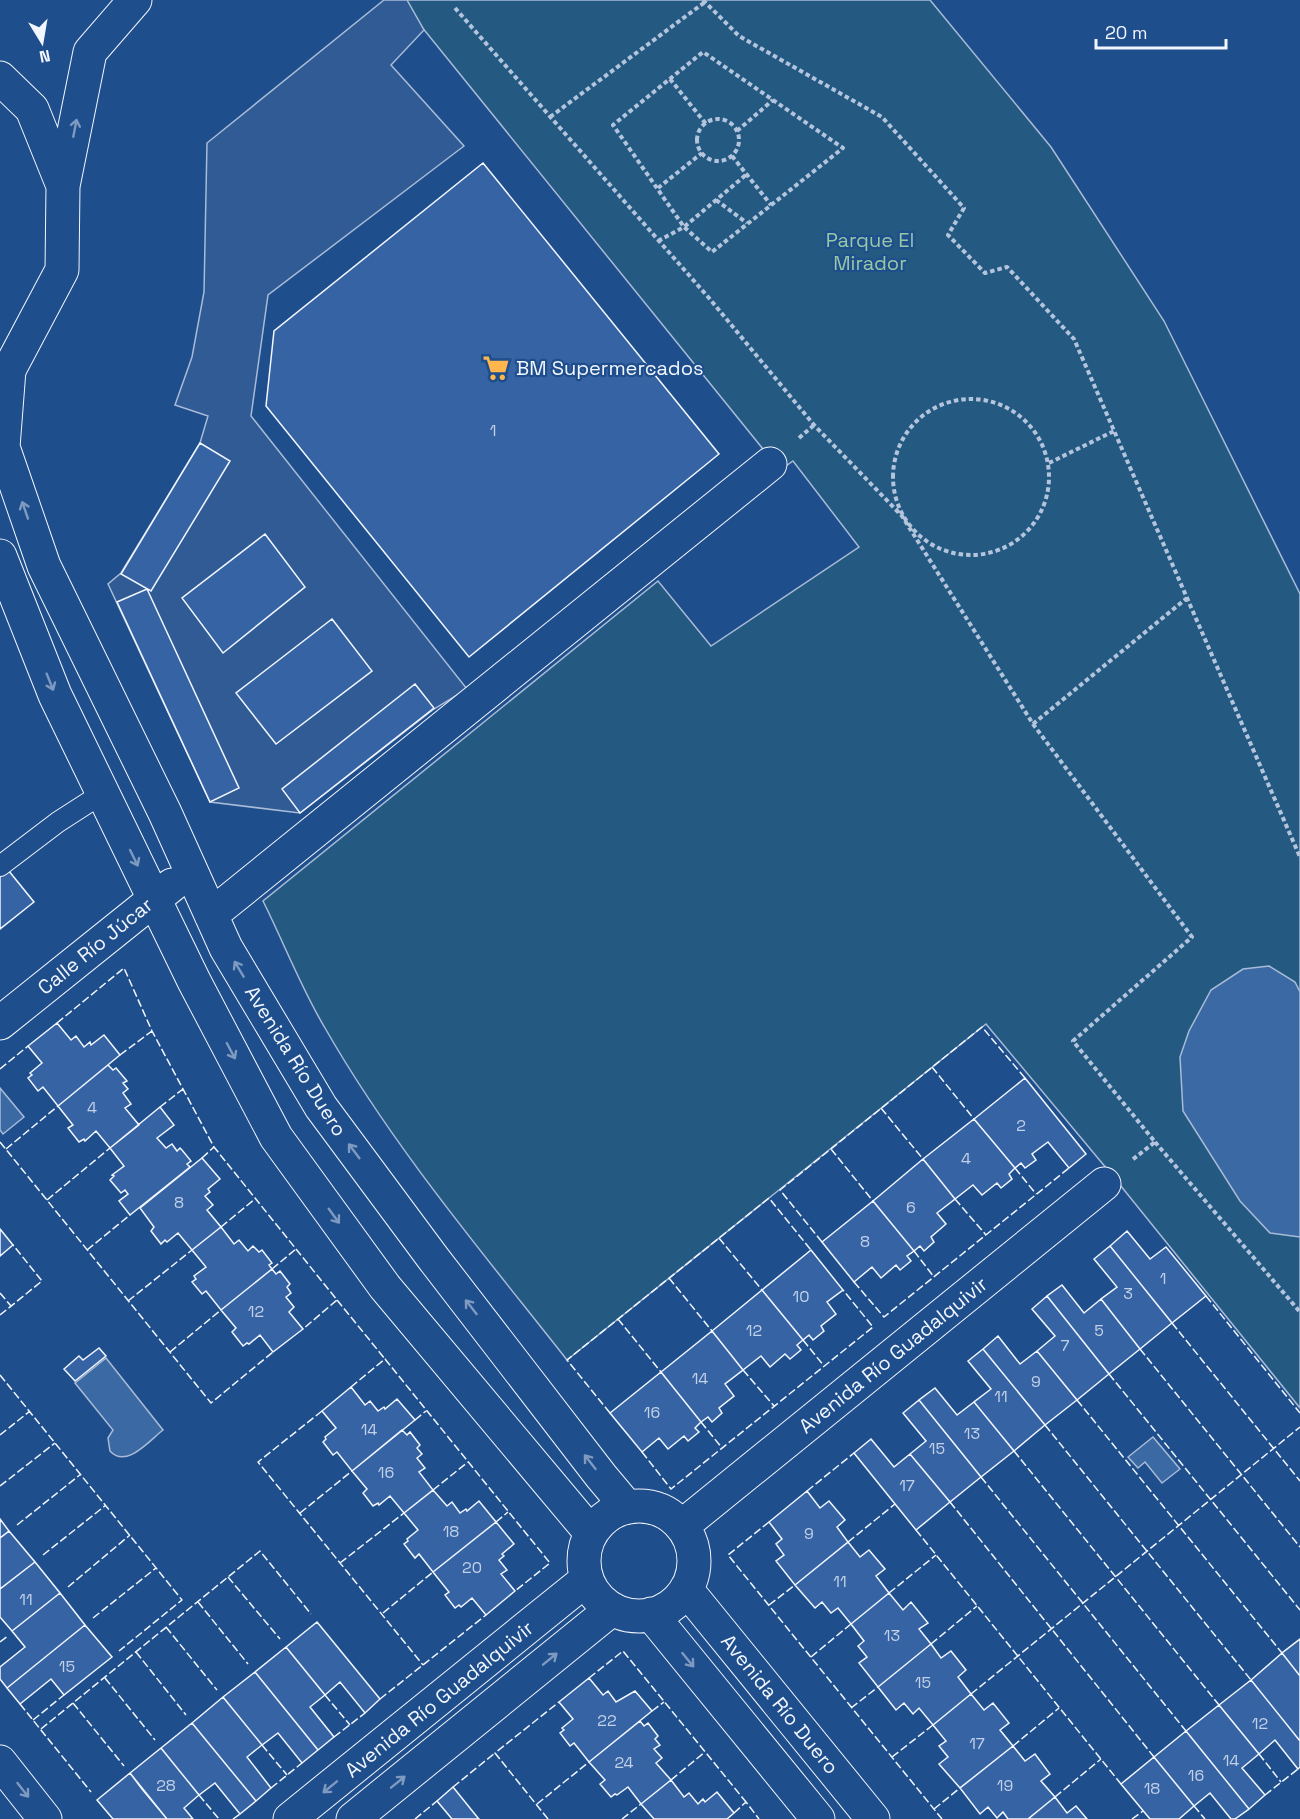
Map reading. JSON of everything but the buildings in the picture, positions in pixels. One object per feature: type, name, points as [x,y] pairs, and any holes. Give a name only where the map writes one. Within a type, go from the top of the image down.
[{"type":"street","points":[[4,373],[62,270],[63,186],[90,52],[135,0]]},
{"type":"street","points":[[0,78],[32,109],[63,186]]},
{"type":"street","name":"Avenida Río Duero","points":[[4,373],[3,447],[44,566],[165,813],[226,948],[321,1107],[433,1258],[627,1507]]},
{"type":"street","points":[[211,915],[770,464]]},
{"type":"street","points":[[0,556],[55,695],[194,981],[276,1137],[385,1287],[591,1533]]},
{"type":"street","points":[[0,590],[27,628]]},
{"type":"street","name":"Calle Río Júcar","points":[[0,1023],[191,870]]},
{"type":"street","name":"Avenida Río Guadalquivir","points":[[682,1526],[1104,1184]]},
{"type":"street","points":[[644,1506],[662,1510],[682,1526],[693,1547],[693,1572],[686,1589],[669,1607],[651,1614],[629,1615],[612,1609],[590,1586],[584,1568],[585,1550],[591,1533],[610,1514],[627,1507],[644,1506]]},
{"type":"street","name":"Avenida Río Guadalquivir","points":[[290,1819],[587,1579]]},
{"type":"street","name":"Avenida Río Duero","points":[[686,1589],[873,1819]]},
{"type":"street","name":"Avenida Río Guadalquivir","points":[[353,1819],[612,1609]]},
{"type":"street","points":[[651,1614],[818,1819]]},
{"type":"street","points":[[0,1762],[45,1819]]},
{"type":"lane","points":[[0,866],[58,822],[103,793]]},
{"type":"path","points":[[550,117],[704,1],[739,36],[882,117],[964,208],[948,236],[985,273],[1007,267],[1074,339],[1300,857]]},
{"type":"path","points":[[455,8],[709,298],[814,425],[902,516],[920,537],[943,550],[970,556],[997,551],[1021,538],[1038,516],[1048,491],[1048,464],[1041,441],[1026,421],[1005,406],[981,399],[956,400],[933,408],[913,423],[899,444],[893,468],[894,493],[902,516],[1033,724],[1192,937],[1073,1041],[1155,1142],[1300,1312]]},
{"type":"path","points":[[703,52],[773,100],[843,148],[712,252],[684,227],[613,125],[703,52]]},
{"type":"path","points":[[670,79],[706,124]]},
{"type":"path","points":[[737,131],[773,100]]},
{"type":"path","points":[[720,119],[727,121],[737,131],[739,144],[732,156],[726,160],[720,162],[707,158],[702,153],[698,134],[706,124],[720,119]]},
{"type":"path","points":[[657,188],[702,153]]},
{"type":"path","points":[[732,156],[771,205]]},
{"type":"path","points":[[658,241],[684,227],[747,174]]},
{"type":"path","points":[[716,200],[747,224]]},
{"type":"path","points":[[1048,464],[1114,431]]},
{"type":"path","points":[[1033,724],[1187,598]]},
{"type":"path","points":[[1104,1184],[1112,1175],[1155,1142]]},
{"type":"green space","name":"Parque El Mirador","points":[[400,0],[930,0],[1051,147],[1164,321],[1300,594],[1300,1408],[1112,1175],[986,1024],[567,1360],[409,1157],[351,1072],[308,997],[263,901],[658,581],[711,646],[859,547],[793,461],[780,470]]},
{"type":"shaded area","points":[[384,0],[407,0],[424,30],[391,65],[464,146],[268,295],[251,416],[467,689],[434,709],[300,813],[210,802],[108,584],[121,573],[200,443],[208,416],[175,405],[192,357],[204,292],[207,143]]},
{"type":"shaded area","points":[[1269,966],[1295,982],[1300,992],[1300,1237],[1270,1233],[1240,1201],[1183,1111],[1180,1057],[1189,1031],[1211,990],[1243,969]]},
{"type":"shaded area","points":[[0,1088],[24,1117],[3,1134],[0,1130]]},
{"type":"shaded area","points":[[106,1358],[163,1430],[137,1451],[123,1457],[116,1456],[110,1451],[108,1438],[113,1430],[75,1383]]},
{"type":"shaded area","points":[[1153,1437],[1180,1469],[1162,1483],[1145,1462],[1138,1468],[1128,1457]]},
{"type":"fence","points":[[57,1023],[124,968],[152,1031],[214,1147],[337,1300],[303,1329]]},
{"type":"fence","points":[[822,1242],[780,1190],[982,1027],[1025,1078]]},
{"type":"fence","points":[[120,1055],[152,1031]]},
{"type":"fence","points":[[0,1069],[28,1046]]},
{"type":"fence","points":[[932,1067],[974,1119]]},
{"type":"fence","points":[[160,1107],[183,1089]]},
{"type":"fence","points":[[6,1149],[58,1106]]},
{"type":"fence","points":[[881,1108],[923,1159]]},
{"type":"fence","points":[[0,1142],[211,1403],[273,1352]]},
{"type":"fence","points":[[202,1158],[214,1147]]},
{"type":"fence","points":[[47,1200],[110,1148]]},
{"type":"fence","points":[[831,1149],[873,1201]]},
{"type":"fence","points":[[1015,1168],[1036,1194]]},
{"type":"fence","points":[[854,1282],[884,1317],[1069,1168]]},
{"type":"fence","points":[[610,1413],[567,1360],[769,1198],[811,1250]]},
{"type":"fence","points":[[221,1227],[255,1199]]},
{"type":"fence","points":[[955,1199],[986,1235]]},
{"type":"fence","points":[[87,1250],[130,1215]]},
{"type":"fence","points":[[719,1238],[762,1290]]},
{"type":"fence","points":[[0,1315],[42,1281],[13,1245]]},
{"type":"fence","points":[[272,1269],[296,1249]]},
{"type":"fence","points":[[128,1301],[192,1250]]},
{"type":"fence","points":[[914,1251],[934,1277]]},
{"type":"fence","points":[[669,1278],[712,1331]]},
{"type":"fence","points":[[642,1452],[671,1489],[873,1327],[843,1290]]},
{"type":"fence","points":[[0,1293],[11,1306]]},
{"type":"fence","points":[[1206,1296],[1300,1413]]},
{"type":"fence","points":[[337,1300],[385,1359]]},
{"type":"fence","points":[[170,1352],[221,1310]]},
{"type":"fence","points":[[618,1319],[661,1372]]},
{"type":"fence","points":[[1172,1323],[1300,1481]]},
{"type":"fence","points":[[803,1340],[824,1366]]},
{"type":"fence","points":[[1140,1349],[1300,1547]]},
{"type":"fence","points":[[351,1387],[385,1359],[550,1563],[515,1591]]},
{"type":"fence","points":[[743,1370],[774,1406]]},
{"type":"fence","points":[[1109,1374],[1300,1610]]},
{"type":"fence","points":[[0,1375],[182,1600],[119,1651]]},
{"type":"fence","points":[[1077,1400],[1282,1653]]},
{"type":"fence","points":[[0,1435],[30,1411]]},
{"type":"fence","points":[[322,1411],[258,1462],[423,1665]]},
{"type":"fence","points":[[415,1420],[426,1411]]},
{"type":"fence","points":[[701,1422],[722,1448]]},
{"type":"fence","points":[[1045,1425],[1251,1680]]},
{"type":"fence","points":[[971,1694],[1300,1427]]},
{"type":"fence","points":[[0,1486],[55,1443]]},
{"type":"fence","points":[[1014,1451],[1219,1705]]},
{"type":"fence","points":[[807,1491],[854,1453]]},
{"type":"fence","points":[[433,1490],[468,1462]]},
{"type":"fence","points":[[300,1513],[352,1471]]},
{"type":"fence","points":[[17,1525],[81,1474]]},
{"type":"fence","points":[[981,1477],[1186,1731]]},
{"type":"fence","points":[[950,1502],[1154,1757]]},
{"type":"fence","points":[[848,1542],[895,1504]]},
{"type":"fence","points":[[43,1555],[106,1505]]},
{"type":"fence","points":[[496,1522],[508,1512]]},
{"type":"fence","points":[[340,1563],[404,1513]]},
{"type":"fence","points":[[769,1522],[728,1555],[942,1819]]},
{"type":"fence","points":[[916,1530],[1121,1784]]},
{"type":"fence","points":[[68,1587],[130,1535]]},
{"type":"fence","points":[[41,1729],[260,1551],[311,1614]]},
{"type":"fence","points":[[889,1593],[936,1555]]},
{"type":"fence","points":[[93,1618],[156,1568]]},
{"type":"fence","points":[[383,1613],[433,1572]]},
{"type":"fence","points":[[228,1577],[280,1639]]},
{"type":"fence","points":[[769,1605],[795,1585]]},
{"type":"fence","points":[[198,1602],[248,1664]]},
{"type":"fence","points":[[931,1644],[977,1606]]},
{"type":"fence","points":[[380,1699],[486,1615]]},
{"type":"fence","points":[[811,1657],[851,1624]]},
{"type":"fence","points":[[166,1627],[217,1690]]},
{"type":"fence","points":[[0,1642],[8,1636]]},
{"type":"fence","points":[[589,1678],[623,1651],[746,1802]]},
{"type":"fence","points":[[136,1652],[186,1715]]},
{"type":"fence","points":[[105,1678],[155,1740]]},
{"type":"fence","points":[[851,1708],[878,1687]]},
{"type":"fence","points":[[33,1720],[64,1695]]},
{"type":"fence","points":[[325,1695],[350,1725]]},
{"type":"fence","points":[[548,1819],[495,1753],[559,1702]]},
{"type":"fence","points":[[652,1711],[664,1702]]},
{"type":"fence","points":[[73,1703],[124,1766]]},
{"type":"fence","points":[[20,1704],[91,1792]]},
{"type":"fence","points":[[1013,1746],[1059,1708]]},
{"type":"fence","points":[[334,1737],[365,1713]]},
{"type":"fence","points":[[892,1757],[933,1725]]},
{"type":"fence","points":[[262,1745],[287,1775]]},
{"type":"fence","points":[[671,1780],[705,1752]]},
{"type":"fence","points":[[453,1787],[495,1753]]},
{"type":"fence","points":[[1259,1754],[1281,1782]]},
{"type":"fence","points":[[1055,1797],[1101,1759]]},
{"type":"fence","points":[[537,1804],[589,1762]]},
{"type":"fence","points":[[271,1788],[302,1763]]},
{"type":"fence","points":[[1265,1795],[1298,1769]]},
{"type":"fence","points":[[934,1809],[960,1788]]},
{"type":"fence","points":[[199,1795],[219,1819]]},
{"type":"fence","points":[[415,1819],[437,1801]]},
{"type":"fence","points":[[734,1813],[746,1802],[759,1819]]},
{"type":"fence","points":[[622,1819],[641,1804]]},
{"type":"fence","points":[[1194,1806],[1205,1819]]},
{"type":"fence","points":[[1132,1819],[1143,1811]]},
{"type":"fence","points":[[233,1819],[240,1814]]},
{"type":"place","name":"BM Supermercados","points":[[496,368]]}]
